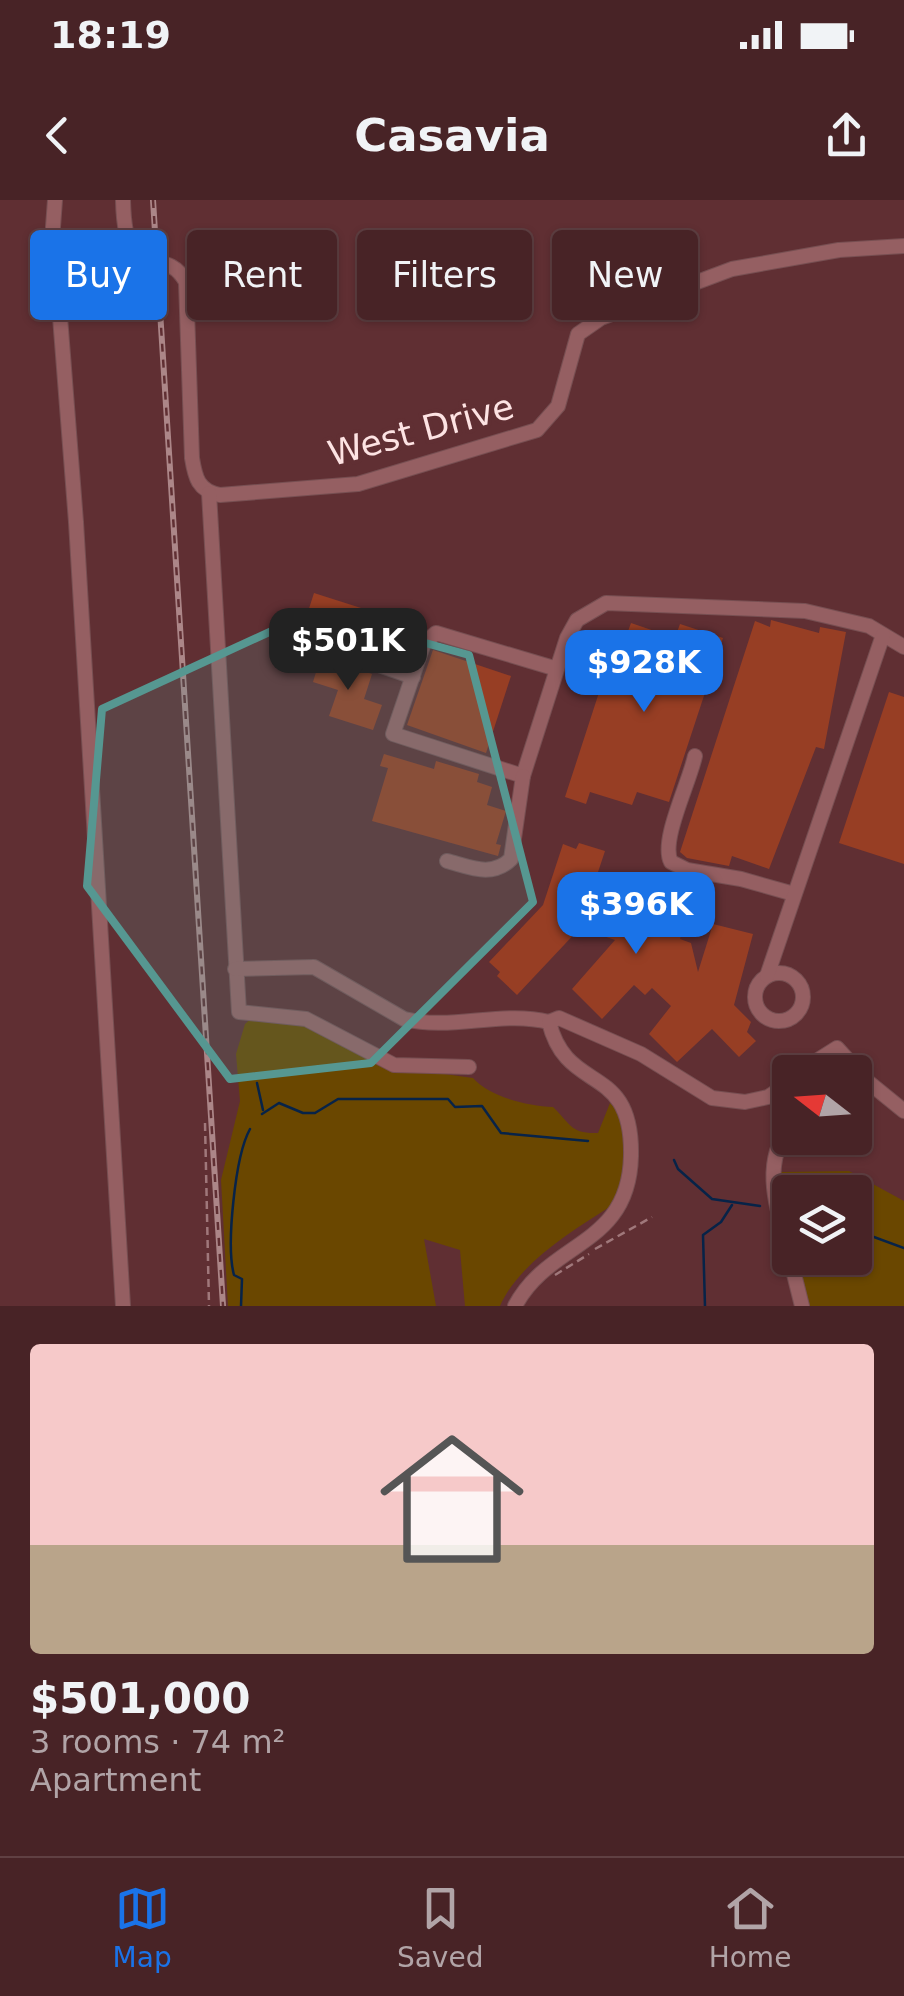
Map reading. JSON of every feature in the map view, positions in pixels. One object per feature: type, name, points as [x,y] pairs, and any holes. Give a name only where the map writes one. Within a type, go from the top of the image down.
[{"type":"street","points":[[56,200],[53,228],[123,1306]]},
{"type":"street","points":[[123,200],[129,248],[142,261],[176,269],[186,282],[192,458],[196,481],[209,493],[239,1012],[306,1019],[394,1064],[469,1067]]},
{"type":"street","name":"West Drive","points":[[209,493],[358,484],[537,430],[558,406],[578,334],[601,318],[732,269],[839,250],[904,246]]},
{"type":"street","points":[[447,861],[484,871],[502,868],[511,859],[523,776],[557,669],[576,620],[606,604],[806,611],[850,620],[904,647]]},
{"type":"street","points":[[287,633],[413,677]]},
{"type":"street","points":[[523,776],[394,734],[424,642],[436,633],[557,669]]},
{"type":"street","points":[[767,976],[883,635]]},
{"type":"street","points":[[695,756],[686,794],[666,840],[671,862],[687,870],[741,878],[794,894]]},
{"type":"street","points":[[235,969],[314,967],[404,1019],[421,1023],[521,1015],[549,1022],[560,1018],[585,1026],[712,1098],[745,1102],[772,1094]]},
{"type":"street","points":[[515,1306],[524,1289],[547,1268],[601,1232],[618,1211],[630,1173],[632,1132],[626,1105],[611,1086],[570,1066],[549,1022]]},
{"type":"street","points":[[872,1084],[904,1111]]},
{"type":"street","points":[[794,1275],[802,1306]]},
{"type":"path","points":[[205,1123],[208,1306]]},
{"type":"path","points":[[547,1268],[557,1277],[596,1248],[652,1217]]},
{"type":"highlighted area","points":[[313,612],[469,655],[533,902],[371,1063],[230,1079],[87,886],[102,709]]},
{"type":"shaded area","points":[[253,1017],[301,1020],[387,1066],[473,1078],[510,1099],[553,1107],[582,1132],[598,1133],[610,1103],[618,1112],[626,1138],[625,1168],[617,1195],[611,1206],[533,1262],[500,1306],[465,1306],[460,1250],[424,1239],[436,1306],[228,1306],[221,1180],[240,1101],[236,1054],[245,1024]]},
{"type":"shaded area","points":[[849,1171],[856,1175],[780,1175],[779,1172]]},
{"type":"shaded area","points":[[872,1184],[904,1201],[904,1306],[808,1306],[801,1275],[872,1275]]},
{"type":"building","points":[[314,593],[408,623],[403,639],[398,637],[393,652],[304,624]]},
{"type":"building","points":[[771,620],[819,633],[820,627],[846,632],[824,749],[816,747],[769,869],[732,856],[729,866],[687,858],[680,852],[755,621],[770,627]]},
{"type":"building","points":[[631,623],[675,638],[680,624],[723,638],[669,802],[637,792],[632,805],[590,792],[586,804],[565,797],[619,631],[627,634]]},
{"type":"building","points":[[433,650],[511,676],[486,753],[407,725]]},
{"type":"building","points":[[321,656],[372,674],[364,699],[382,705],[373,730],[329,716],[338,690],[313,682]]},
{"type":"building","points":[[889,692],[904,697],[904,864],[839,843]]},
{"type":"building","points":[[384,754],[434,769],[436,761],[479,774],[477,782],[492,787],[487,805],[506,811],[496,844],[501,845],[498,856],[372,821],[388,768],[380,766]]},
{"type":"building","points":[[579,843],[605,851],[586,908],[592,911],[590,920],[623,928],[639,880],[679,890],[670,926],[682,931],[680,939],[691,943],[698,972],[713,924],[753,934],[734,1005],[751,1022],[747,1032],[756,1041],[739,1057],[712,1029],[677,1062],[649,1034],[671,1006],[652,988],[645,995],[634,985],[602,1019],[572,989],[615,940],[580,928],[517,995],[497,976],[500,972],[489,962],[543,905],[563,844],[576,849]]},
{"type":"waterway","points":[[257,1083],[263,1110]]},
{"type":"waterway","points":[[262,1114],[279,1103],[303,1113],[315,1113],[338,1099],[448,1099],[455,1107],[482,1106],[501,1133],[588,1141]]},
{"type":"waterway","points":[[241,1306],[242,1279],[234,1275],[232,1262],[232,1223],[236,1179],[250,1129]]},
{"type":"waterway","points":[[674,1160],[678,1169],[712,1199],[760,1206]]},
{"type":"waterway","points":[[705,1306],[703,1235],[721,1222],[732,1205]]},
{"type":"waterway","points":[[872,1236],[904,1248]]},
{"type":"railway","points":[[153,200],[223,1306]]}]
